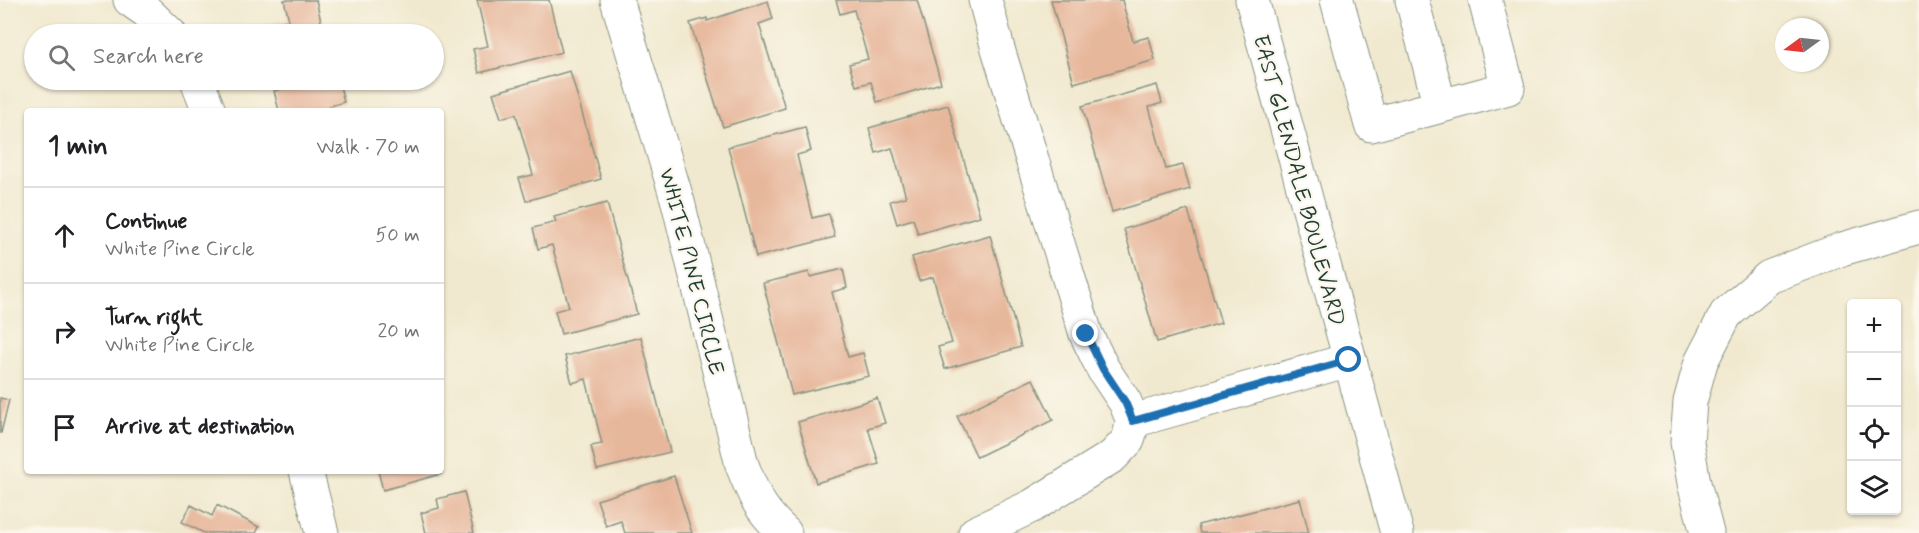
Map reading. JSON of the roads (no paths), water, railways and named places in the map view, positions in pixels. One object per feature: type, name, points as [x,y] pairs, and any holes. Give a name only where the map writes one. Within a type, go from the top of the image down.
[{"type":"street","points":[[130,0],[160,24]]},
{"type":"street","name":"WHITE PINE CIRCLE","points":[[617,0],[678,202],[742,465],[755,499],[768,518],[785,533]]},
{"type":"street","points":[[975,533],[1032,506],[1113,456],[1128,440],[1133,421],[1125,402],[1103,369],[1086,334],[985,0]]},
{"type":"street","name":"EAST GLENDALE BOULEVARD","points":[[1252,0],[1397,533]]},
{"type":"street","points":[[1337,0],[1371,125],[1508,88],[1485,0]]},
{"type":"street","points":[[1412,0],[1440,106]]},
{"type":"street","points":[[201,90],[208,108]]},
{"type":"street","points":[[1707,533],[1694,483],[1687,442],[1690,402],[1701,362],[1726,314],[1769,277],[1842,249],[1919,227]]},
{"type":"street","points":[[1133,421],[1349,360]]},
{"type":"street","points":[[307,474],[322,533]]}]
